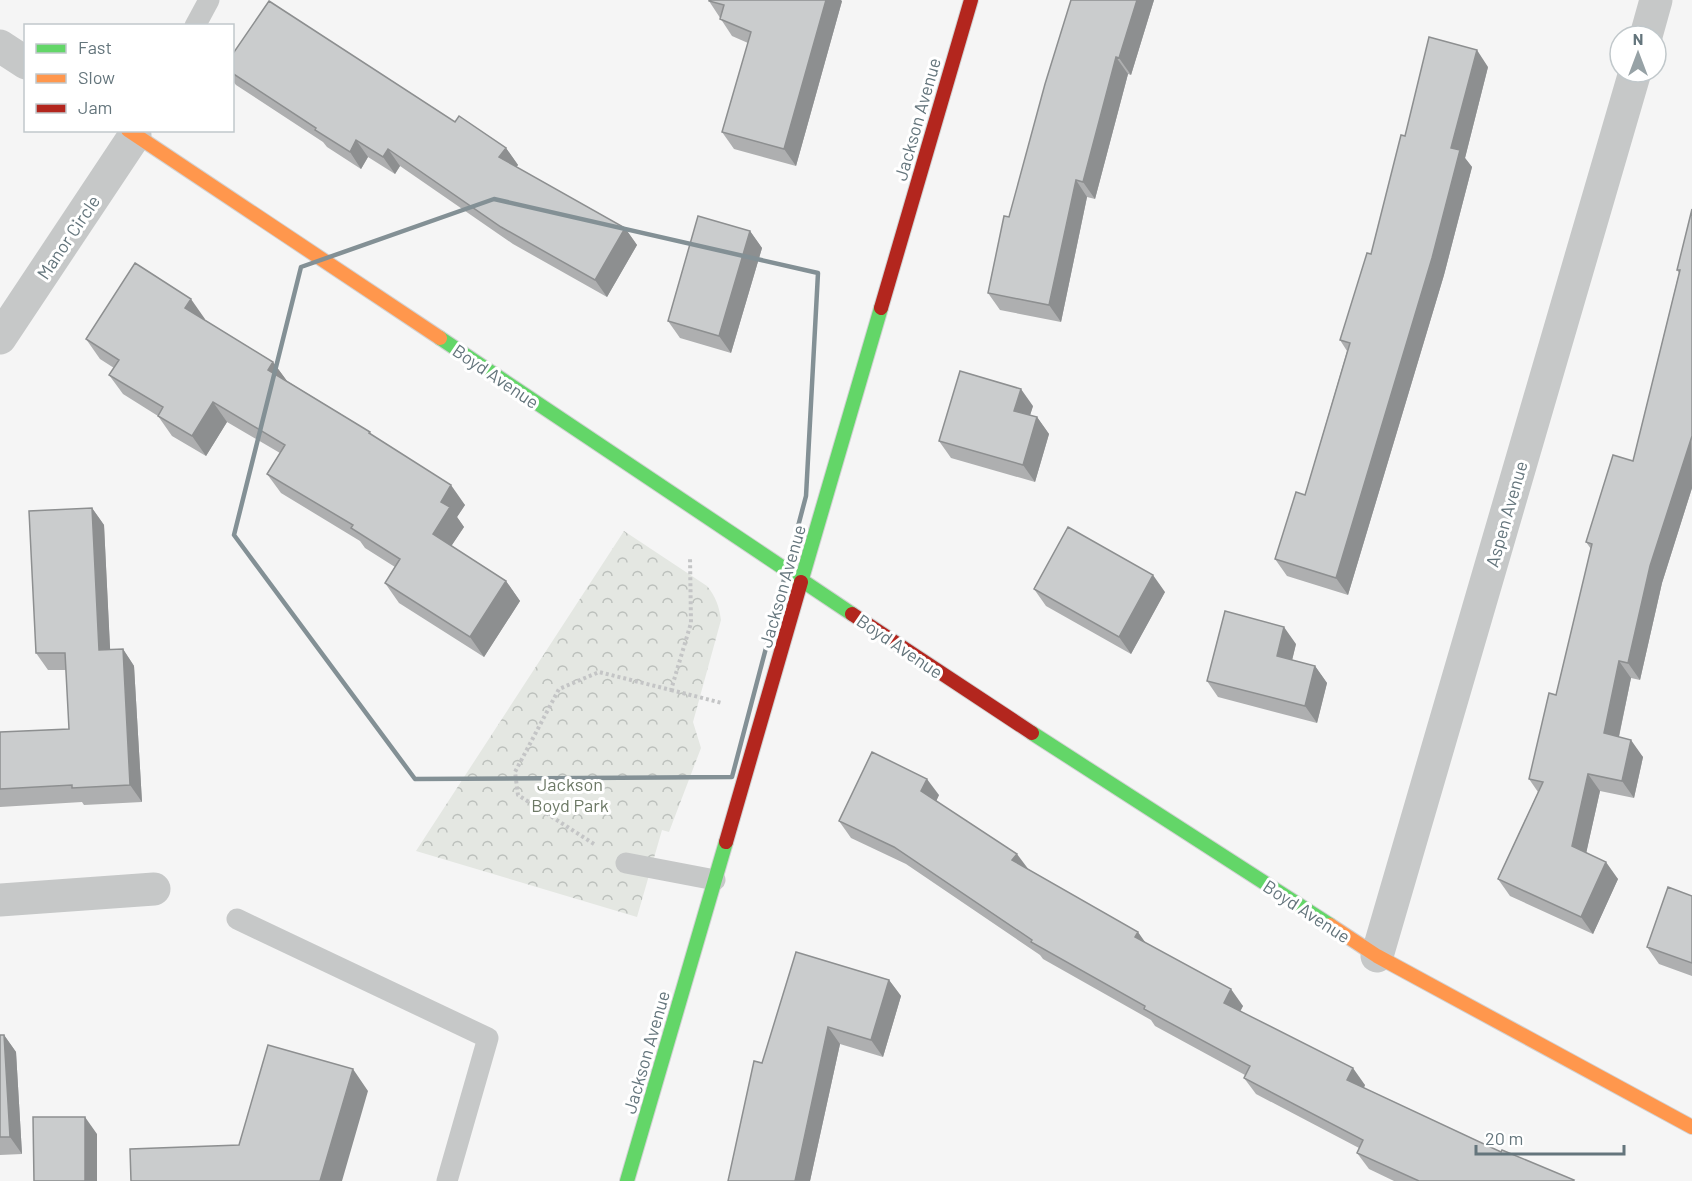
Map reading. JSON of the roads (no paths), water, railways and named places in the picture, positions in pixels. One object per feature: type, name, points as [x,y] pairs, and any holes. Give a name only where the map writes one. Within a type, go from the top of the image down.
[{"type":"street","name":"Jackson Avenue","points":[[627,1181],[971,0]]},
{"type":"street","points":[[1649,24],[1656,0]]},
{"type":"street","points":[[0,46],[24,62]]},
{"type":"street","name":"Aspen Avenue","points":[[1377,956],[1631,84]]},
{"type":"street","name":"Boyd Avenue","points":[[134,132],[935,670],[1377,956],[1692,1127]]},
{"type":"street","name":"Manor Circle","points":[[0,338],[134,132]]},
{"type":"street","points":[[0,900],[154,889]]},
{"type":"lane","points":[[196,24],[209,0]]},
{"type":"lane","points":[[626,863],[715,880]]},
{"type":"lane","points":[[237,919],[488,1038],[447,1181]]},
{"type":"park label","name":"Jackson Boyd Park","points":[[570,794]]}]
